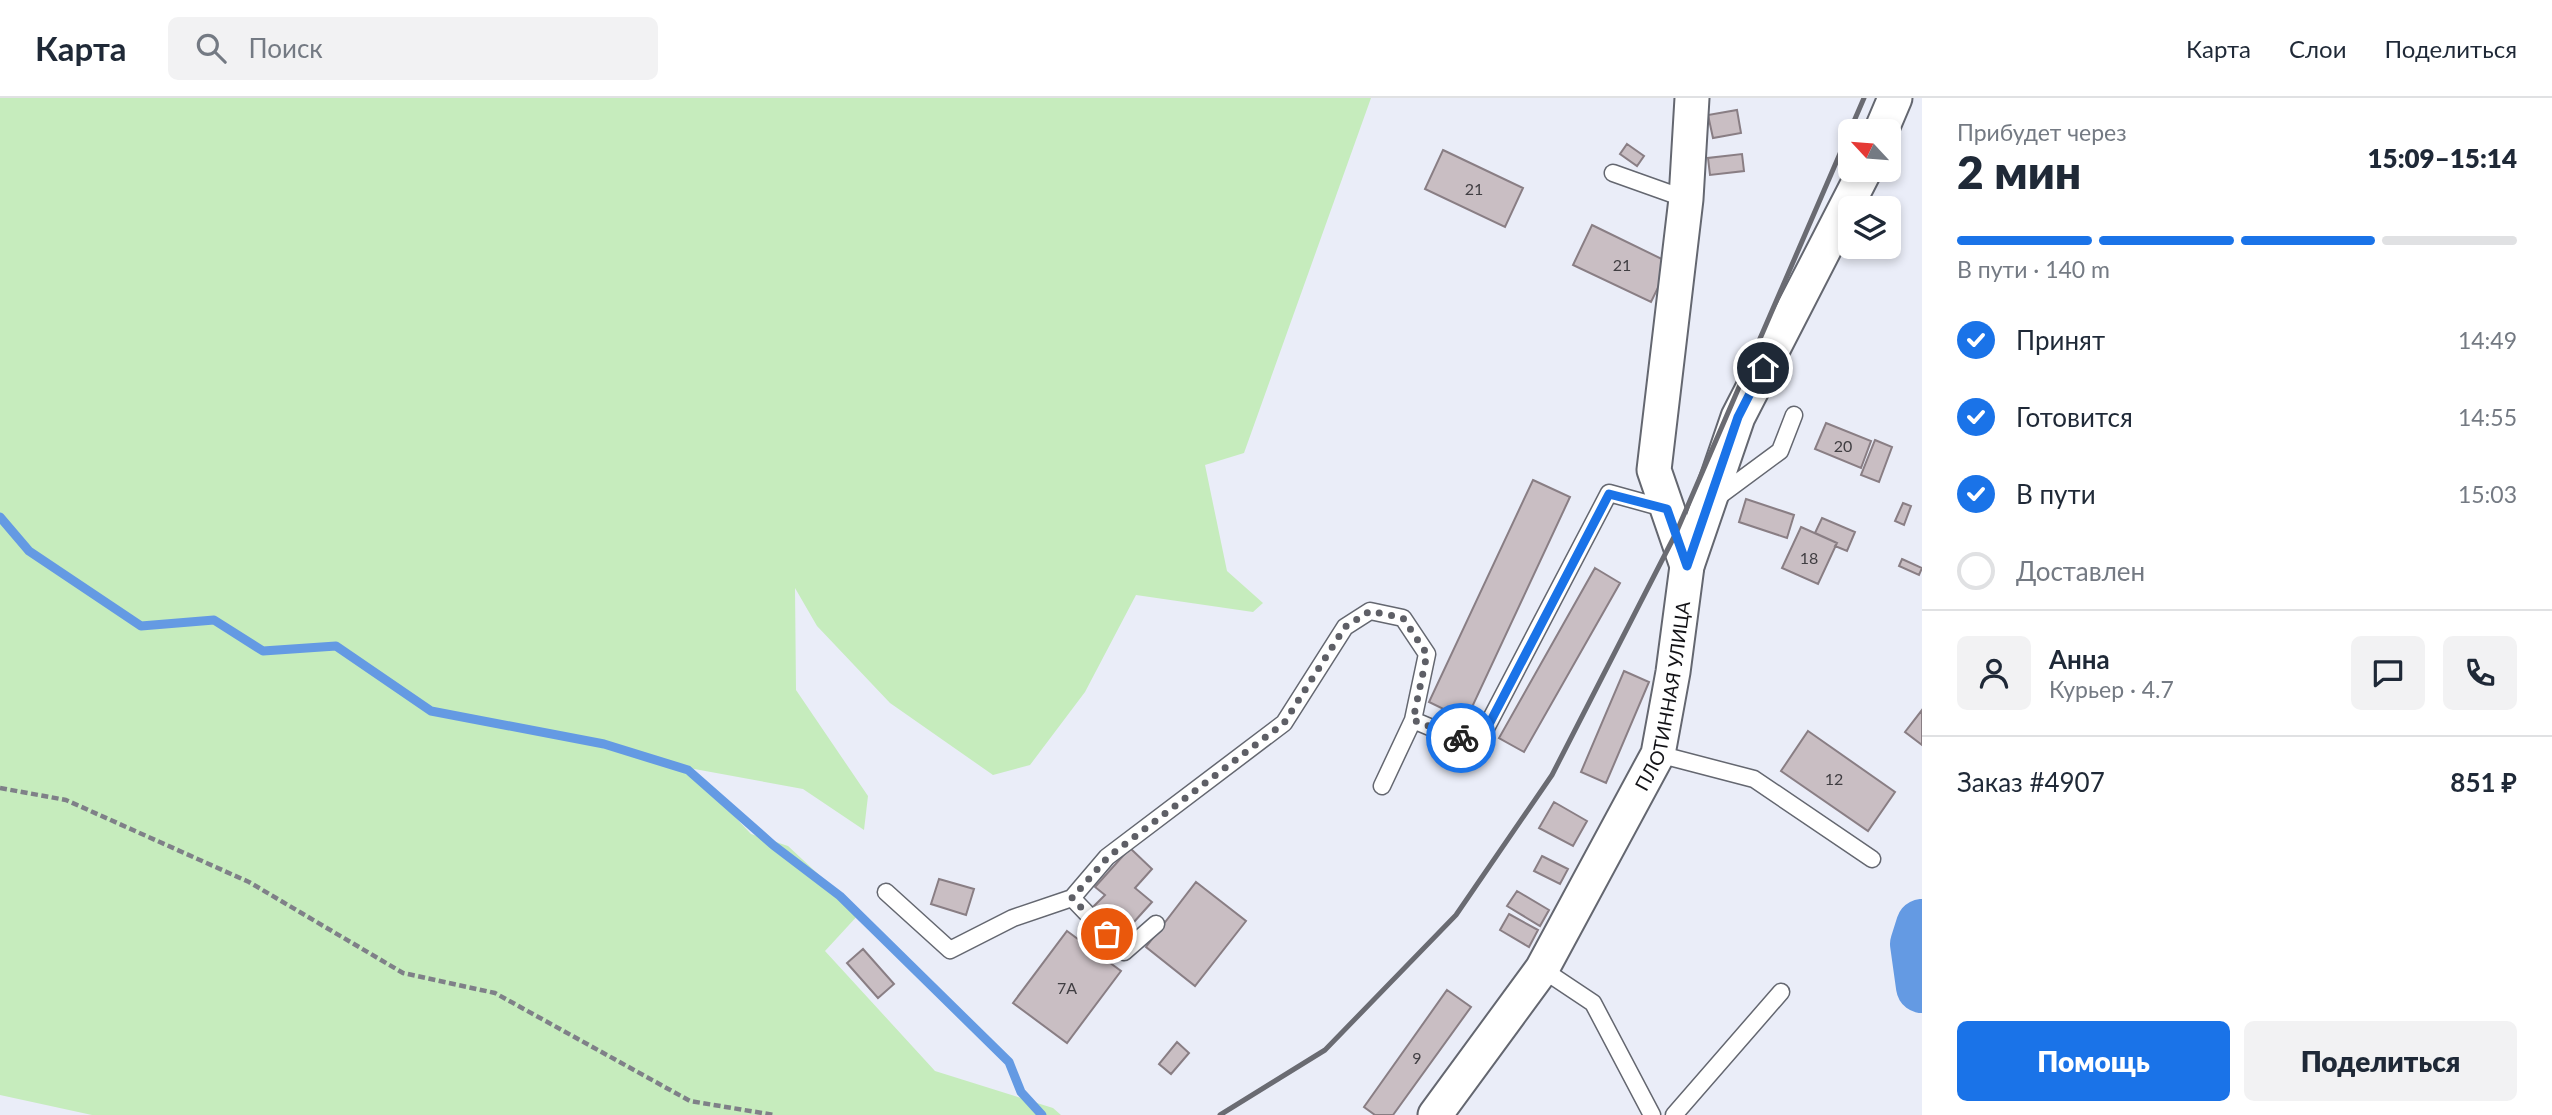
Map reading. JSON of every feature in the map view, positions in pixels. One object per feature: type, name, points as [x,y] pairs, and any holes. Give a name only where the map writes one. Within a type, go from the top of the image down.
[{"type":"street","points":[[1687,566],[1654,470],[1686,199],[1692,98]]},
{"type":"street","points":[[1886,119],[1895,98]]},
{"type":"street","name":"ПЛОТИННАЯ УЛИЦА","points":[[1435,1115],[1542,969],[1658,754],[1673,672],[1687,566],[1738,417],[1859,182]]},
{"type":"lane","points":[[1613,173],[1686,199]]},
{"type":"lane","points":[[1708,505],[1780,451],[1794,415]]},
{"type":"lane","points":[[1413,720],[1458,739],[1485,732],[1609,494],[1667,509]]},
{"type":"lane","points":[[886,892],[950,950],[1013,918],[1072,898],[1108,857],[1284,723],[1345,627],[1370,611],[1403,618],[1427,654],[1413,720],[1382,786]]},
{"type":"lane","points":[[1658,754],[1754,779],[1872,859]]},
{"type":"lane","points":[[1072,898],[1124,951],[1156,924]]},
{"type":"lane","points":[[1542,969],[1593,1003],[1652,1115]]},
{"type":"lane","points":[[1674,1115],[1780,992]]},
{"type":"path","points":[[0,788],[66,800],[249,882],[403,973],[495,993],[690,1101],[774,1115]]},
{"type":"green space","points":[[0,98],[1371,98],[1244,453],[1205,465],[1227,571],[1263,603],[1253,612],[1136,595],[1085,692],[1030,765],[993,775],[890,703],[817,626],[795,588],[796,690],[868,796],[864,830],[803,789],[689,768],[751,834],[788,846],[860,913],[825,951],[935,1071],[1053,1108],[1061,1115],[92,1115],[0,1095]]},
{"type":"building","points":[[1737,110],[1741,133],[1713,138],[1708,115]]},
{"type":"building","points":[[1627,144],[1644,156],[1637,166],[1620,154]]},
{"type":"building","points":[[1443,150],[1523,188],[1505,227],[1425,189]]},
{"type":"building","points":[[1742,154],[1744,171],[1710,175],[1708,158]]},
{"type":"building","points":[[1592,225],[1670,263],[1651,302],[1573,265]]},
{"type":"building","points":[[1826,423],[1871,441],[1861,468],[1815,449]]},
{"type":"building","points":[[1875,440],[1892,447],[1879,482],[1861,475]]},
{"type":"building","points":[[1533,480],[1570,497],[1466,720],[1429,702]]},
{"type":"building","points":[[1746,499],[1794,515],[1787,538],[1739,522]]},
{"type":"building","points":[[1903,503],[1911,506],[1904,525],[1895,521]]},
{"type":"building","points":[[1822,518],[1855,532],[1847,551],[1815,533]]},
{"type":"building","points":[[1801,527],[1837,543],[1818,584],[1782,568]]},
{"type":"building","points":[[1902,559],[1922,568],[1919,575],[1899,566]]},
{"type":"building","points":[[1595,568],[1620,583],[1524,752],[1499,738]]},
{"type":"building","points":[[1624,671],[1649,682],[1606,783],[1581,772]]},
{"type":"building","points":[[1922,710],[1922,745],[1905,732]]},
{"type":"building","points":[[1808,731],[1895,792],[1868,831],[1781,771]]},
{"type":"building","points":[[1554,802],[1587,821],[1573,846],[1539,828]]},
{"type":"building","points":[[1130,848],[1152,869],[1135,888],[1152,902],[1124,933],[1094,906],[1105,895],[1095,887]]},
{"type":"building","points":[[1542,856],[1568,869],[1560,884],[1534,871]]},
{"type":"building","points":[[939,879],[974,889],[966,915],[931,904]]},
{"type":"building","points":[[1196,882],[1246,921],[1195,986],[1146,947]]},
{"type":"building","points":[[1517,891],[1549,910],[1540,926],[1507,906]]},
{"type":"building","points":[[1509,914],[1538,930],[1529,947],[1500,930]]},
{"type":"building","points":[[1067,931],[1121,971],[1067,1043],[1013,1003]]},
{"type":"building","points":[[863,949],[894,984],[878,998],[847,963]]},
{"type":"building","points":[[1447,990],[1471,1007],[1393,1115],[1375,1115],[1364,1107]]},
{"type":"building","points":[[1177,1042],[1189,1053],[1171,1074],[1159,1064]]},
{"type":"waterway","points":[[0,517],[29,551],[141,626],[214,620],[263,651],[336,646],[431,711],[604,744],[688,770],[773,845],[840,896],[1009,1062],[1021,1092],[1042,1115]]},
{"type":"waterway","points":[[1922,925],[1916,944],[1922,987]]},
{"type":"railway","points":[[1220,1115],[1325,1050],[1456,915],[1552,775],[1676,533],[1864,98]]},
{"type":"way so far","points":[[1107,934],[1072,898],[1108,857],[1284,723],[1345,627],[1370,611],[1403,618],[1427,654],[1413,720],[1461,738]]},
{"type":"route","points":[[1461,738],[1485,732],[1609,494],[1667,509],[1687,566],[1738,417],[1763,368]]}]
